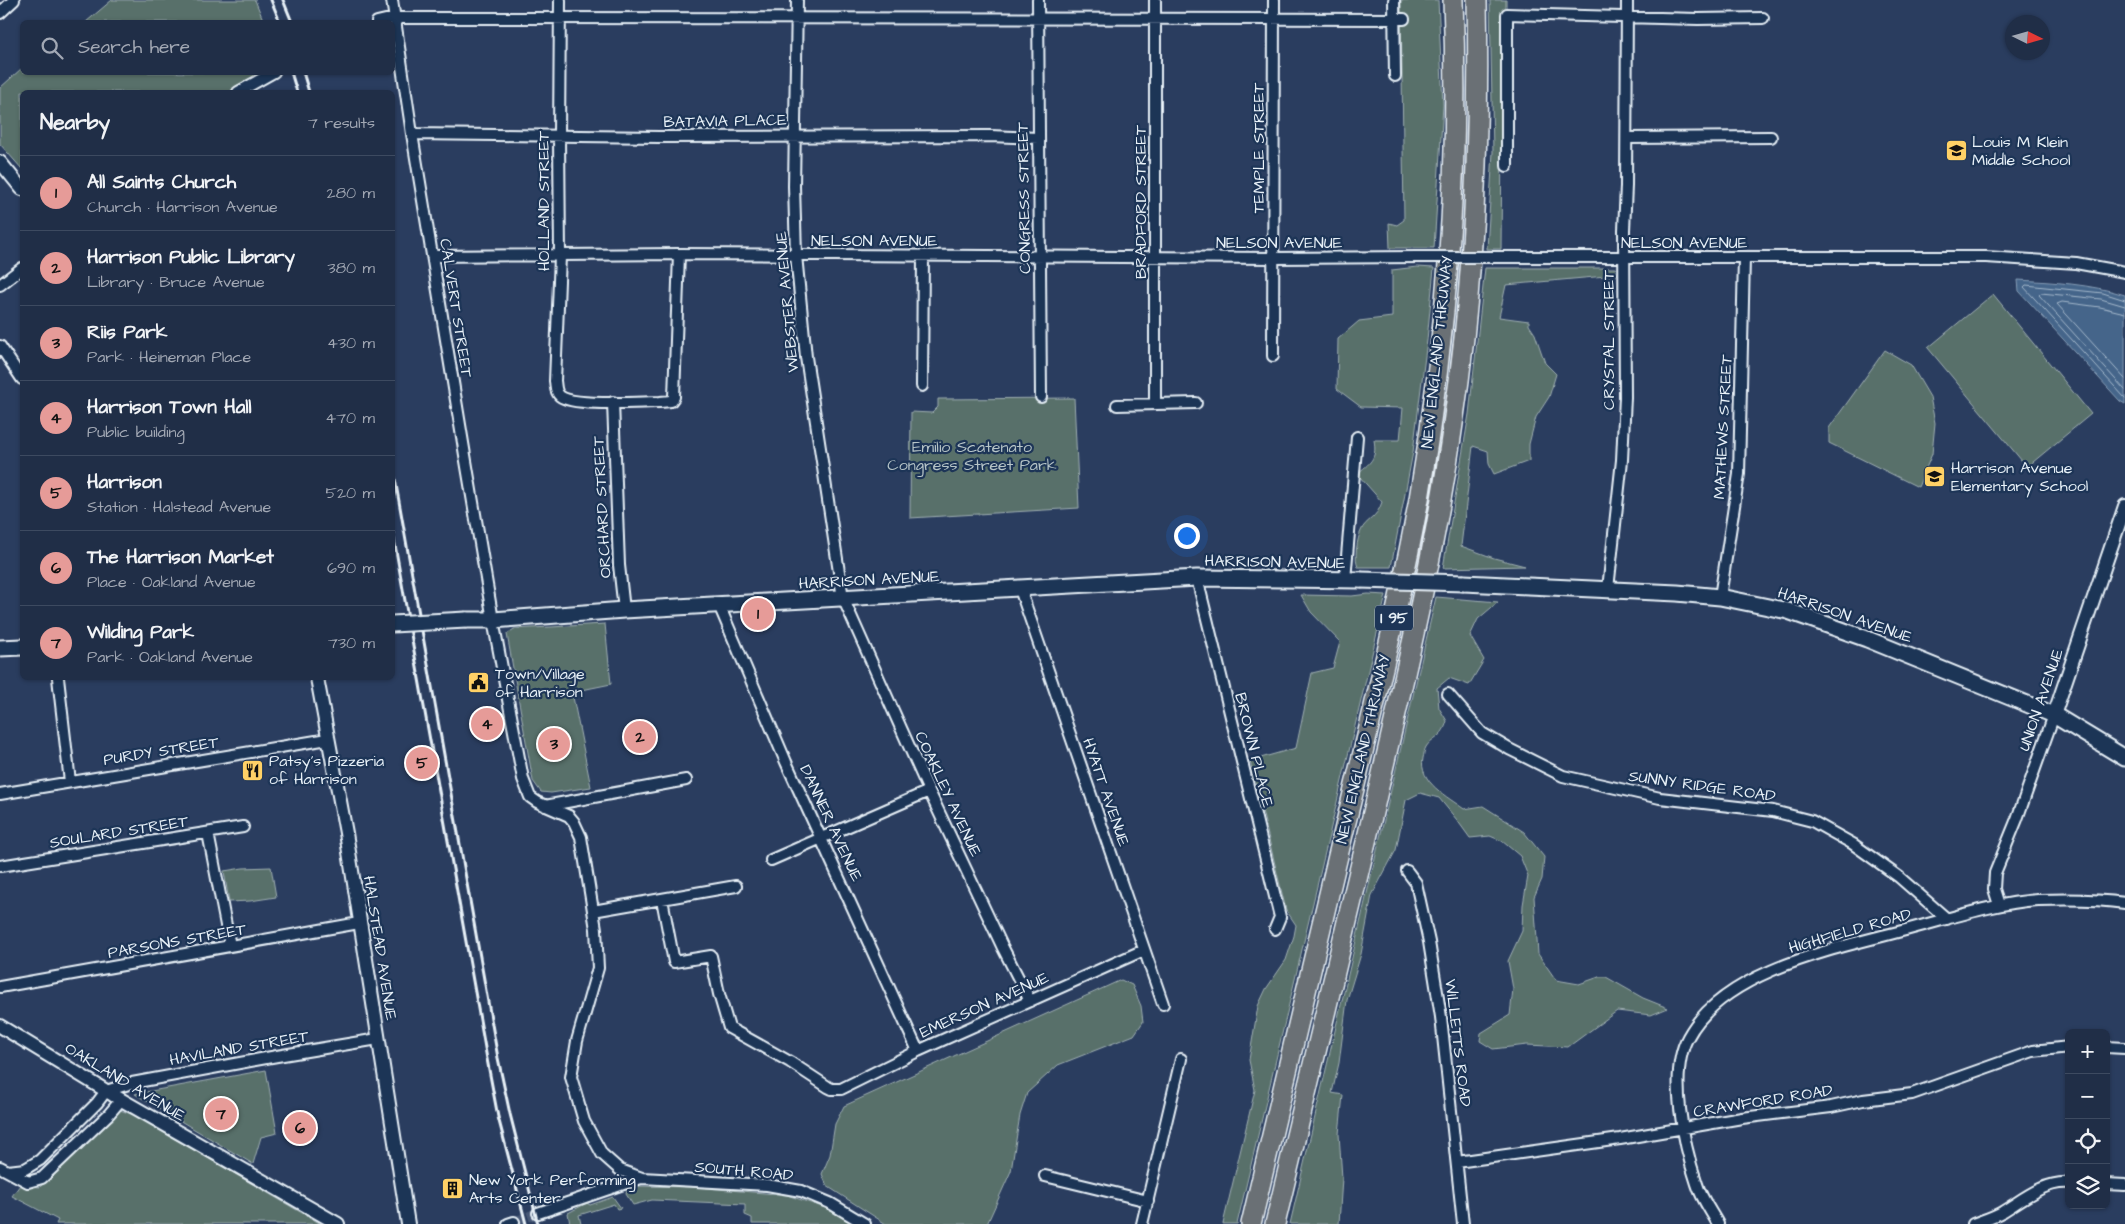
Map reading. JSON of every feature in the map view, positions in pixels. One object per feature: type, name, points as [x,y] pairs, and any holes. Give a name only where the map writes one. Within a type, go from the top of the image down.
[{"type":"highway","name":"NEW ENGLAND THRUWAY","points":[[1251,1224],[1395,616],[1424,469],[1440,349],[1450,236],[1454,124],[1453,0]]},
{"type":"highway","name":"NEW ENGLAND THRUWAY","points":[[1275,1224],[1412,644],[1442,498],[1458,388],[1473,239],[1478,127],[1477,0]]},
{"type":"main road","name":"HARRISON AVENUE","points":[[395,624],[492,620],[624,610],[1196,578],[1464,583],[1608,589],[1720,597],[1788,611],[1867,639],[2054,715],[2125,758]]},
{"type":"main road","points":[[0,648],[20,647]]},
{"type":"street","name":"CALVERT STREET","points":[[392,0],[394,18]]},
{"type":"street","name":"HOLLAND STREET","points":[[560,0],[560,256],[555,381],[557,393],[575,402],[613,402]]},
{"type":"street","name":"WEBSTER AVENUE","points":[[797,0],[794,135],[796,255],[806,357],[843,598]]},
{"type":"street","name":"CONGRESS STREET","points":[[1038,0],[1041,397]]},
{"type":"street","name":"BRADFORD STREET","points":[[1155,0],[1155,404]]},
{"type":"street","name":"TEMPLE STREET","points":[[1273,356],[1274,0]]},
{"type":"street","points":[[1394,0],[1399,19],[1395,76]]},
{"type":"street","name":"CRYSTAL STREET","points":[[1608,589],[1623,451],[1625,396],[1624,258],[1627,138],[1627,0]]},
{"type":"street","points":[[0,13],[10,1]]},
{"type":"street","points":[[1508,166],[1507,14],[1763,18]]},
{"type":"street","points":[[386,20],[394,18],[560,17],[1399,19]]},
{"type":"street","name":"CALVERT STREET","points":[[395,24],[492,620],[523,779],[530,797],[544,806]]},
{"type":"street","points":[[242,90],[269,75]]},
{"type":"street","name":"BATAVIA PLACE","points":[[412,134],[660,137],[794,135],[991,136],[1038,138]]},
{"type":"street","points":[[1627,138],[1771,137]]},
{"type":"street","points":[[0,162],[20,187]]},
{"type":"street","points":[[613,402],[671,401],[674,397],[679,254]]},
{"type":"street","name":"NELSON AVENUE","points":[[432,256],[679,254],[1156,258],[1986,257],[2076,263],[2125,272]]},
{"type":"street","points":[[922,386],[923,256]]},
{"type":"street","name":"MATHEWS STREET","points":[[1720,597],[1739,474],[1744,258]]},
{"type":"street","points":[[0,285],[20,270]]},
{"type":"street","points":[[0,346],[20,376]]},
{"type":"street","name":"ORCHARD STREET","points":[[613,402],[619,565],[624,610]]},
{"type":"street","points":[[1117,404],[1196,402]]},
{"type":"street","points":[[1345,580],[1357,437]]},
{"type":"street","name":"UNION AVENUE","points":[[1999,905],[1994,890],[1995,873],[2054,715],[2125,506]]},
{"type":"street","name":"BROWN PLACE","points":[[1196,578],[1280,917],[1275,929]]},
{"type":"street","name":"HYATT AVENUE","points":[[1020,589],[1163,1004]]},
{"type":"street","name":"COAKLEY AVENUE","points":[[843,598],[929,791],[1030,1001]]},
{"type":"street","name":"DANNER AVENUE","points":[[719,605],[786,762],[918,1051]]},
{"type":"street","points":[[58,680],[70,782]]},
{"type":"street","name":"HALSTEAD AVENUE","points":[[317,680],[346,833],[408,1224]]},
{"type":"street","name":"SUNNY RIDGE ROAD","points":[[1448,694],[1482,733],[1509,749],[1564,776],[1660,798],[1773,811],[1812,820],[1853,844],[1891,872],[1947,919]]},
{"type":"street","name":"PURDY STREET","points":[[0,794],[328,739]]},
{"type":"street","points":[[544,806],[686,780]]},
{"type":"street","points":[[771,860],[929,791]]},
{"type":"street","points":[[544,806],[569,816],[578,829],[594,911],[598,968],[577,1041],[571,1077],[584,1121],[602,1154],[620,1170],[642,1178]]},
{"type":"street","name":"SOULARD STREET","points":[[0,866],[243,828]]},
{"type":"street","points":[[208,834],[230,946]]},
{"type":"street","name":"WILLETTS ROAD","points":[[1407,871],[1416,883],[1429,942],[1441,1017],[1463,1224]]},
{"type":"street","points":[[594,911],[736,886]]},
{"type":"street","name":"EMERSON AVENUE","points":[[662,899],[674,962],[711,956],[729,1028],[836,1090],[918,1051],[1144,950]]},
{"type":"street","points":[[1999,905],[2038,900],[2103,900],[2125,903]]},
{"type":"street","name":"HIGHFIELD ROAD","points":[[1718,1224],[1697,1186],[1680,1117],[1679,1066],[1688,1038],[1712,1006],[1734,990],[1799,958],[1999,905]]},
{"type":"street","name":"PARSONS STREET","points":[[0,987],[359,923]]},
{"type":"street","name":"OAKLAND AVENUE","points":[[0,1026],[121,1100],[338,1224]]},
{"type":"street","name":"HAVILAND STREET","points":[[106,1091],[132,1083],[378,1039]]},
{"type":"street","name":"CRAWFORD ROAD","points":[[1457,1162],[1912,1094],[2033,1051],[2065,1047]]},
{"type":"street","points":[[2110,1047],[2125,1048]]},
{"type":"street","points":[[1142,1224],[1180,1059]]},
{"type":"street","points":[[4,1169],[25,1169],[40,1160],[97,1104],[106,1091]]},
{"type":"street","points":[[4,1169],[28,1182],[42,1178],[109,1114],[121,1100]]},
{"type":"street","points":[[1045,1176],[1148,1201]]},
{"type":"street","points":[[538,1213],[642,1178]]},
{"type":"street","name":"SOUTH ROAD","points":[[642,1178],[784,1187],[815,1196],[866,1224]]},
{"type":"street","points":[[1974,1224],[2001,1212],[2032,1192],[2065,1182]]},
{"type":"street","points":[[2110,1184],[2125,1185]]},
{"type":"green space","points":[[112,0],[255,0],[263,20],[88,20]]},
{"type":"green space","points":[[1401,0],[1438,0],[1443,105],[1434,248],[1390,248],[1389,223],[1397,225],[1404,220]]},
{"type":"green space","points":[[1490,0],[1506,0],[1506,10],[1503,16],[1501,249],[1487,249],[1493,152]]},
{"type":"green space","points":[[20,70],[20,75],[265,75],[237,90],[20,90],[20,167],[0,144],[0,88]]},
{"type":"green space","points":[[1417,267],[1434,268],[1413,452],[1391,567],[1358,567],[1356,554],[1360,535],[1365,524],[1374,516],[1382,502],[1359,476],[1359,472],[1374,455],[1374,440],[1400,440],[1403,408],[1361,407],[1337,389],[1338,339],[1359,321],[1392,317],[1392,270]]},
{"type":"green space","points":[[1485,268],[1615,268],[1617,275],[1506,285],[1499,317],[1529,321],[1545,363],[1556,374],[1549,397],[1536,417],[1529,444],[1529,461],[1494,474],[1489,464],[1488,451],[1473,446],[1461,546],[1494,558],[1525,566],[1443,568],[1469,414]]},
{"type":"green space","points":[[1993,294],[2091,414],[2027,467],[1928,348]]},
{"type":"green space","points":[[1885,350],[1911,365],[1930,397],[1935,423],[1932,454],[1918,487],[1829,443],[1829,428]]},
{"type":"green space","name":"Emilio Scatenato Congress Street Park","points":[[1074,398],[1079,508],[910,518],[911,412],[932,413],[938,407],[938,399]]},
{"type":"green space","points":[[1368,594],[1386,595],[1237,1224],[1223,1224],[1255,1090],[1249,1060],[1258,1006],[1266,989],[1286,960],[1296,925],[1286,910],[1250,761],[1296,748],[1312,673],[1333,668],[1340,642],[1311,612],[1301,595],[1352,596]]},
{"type":"green space","points":[[1436,597],[1498,602],[1478,619],[1470,636],[1484,660],[1469,685],[1449,678],[1437,688],[1439,708],[1447,721],[1443,731],[1425,748],[1423,767],[1425,774],[1436,788],[1464,809],[1483,806],[1524,832],[1544,857],[1542,879],[1534,897],[1538,954],[1556,980],[1579,984],[1599,977],[1606,977],[1643,998],[1668,1008],[1651,1015],[1617,1011],[1568,1047],[1527,1045],[1493,1049],[1480,1041],[1481,1033],[1510,1015],[1513,989],[1508,961],[1522,931],[1523,905],[1528,876],[1520,856],[1502,841],[1490,836],[1470,838],[1439,798],[1420,793],[1406,800],[1396,850],[1372,895],[1361,954],[1347,1000],[1339,1063],[1332,1093],[1343,1095],[1339,1134],[1342,1178],[1339,1224],[1290,1224]]},
{"type":"green space","points":[[605,624],[611,684],[572,692],[591,787],[551,793],[541,792],[533,781],[507,634],[514,629]]},
{"type":"green space","points":[[271,867],[276,897],[229,902],[224,871]]},
{"type":"green space","points":[[1121,980],[1132,985],[1141,1006],[1143,1022],[1134,1035],[1058,1065],[1027,1093],[1020,1115],[1011,1171],[987,1224],[886,1224],[827,1186],[822,1174],[830,1155],[835,1124],[844,1106]]},
{"type":"green space","points":[[266,1070],[277,1133],[261,1137],[253,1164],[135,1094]]},
{"type":"green space","points":[[120,1110],[134,1115],[321,1224],[56,1224],[58,1220],[12,1196],[20,1185],[40,1187]]},
{"type":"green space","points":[[634,1186],[694,1187],[787,1195],[825,1208],[854,1224],[752,1224],[752,1218],[745,1215],[745,1204],[652,1200],[633,1205],[626,1194],[627,1190]]},
{"type":"green space","points":[[613,1197],[621,1208],[617,1209],[614,1204],[579,1215],[581,1224],[570,1224],[568,1213],[587,1203],[590,1205]]},
{"type":"water","points":[[2018,280],[2085,286],[2125,295],[2125,404],[2120,401],[2019,291]]},
{"type":"tunnel","points":[[514,1222],[538,1213]]},
{"type":"railway","points":[[271,0],[279,20]]},
{"type":"railway","points":[[283,0],[291,20]]},
{"type":"railway","points":[[292,75],[296,90]]},
{"type":"railway","points":[[304,75],[308,90]]},
{"type":"railway","points":[[395,479],[498,1058],[538,1224]]},
{"type":"railway","points":[[395,545],[498,1117],[526,1224]]},
{"type":"place","name":"Louis M Klein Middle School","points":[[1956,151]]},
{"type":"place","name":"Harrison Avenue Elementary School","points":[[1935,477]]},
{"type":"place","name":"All Saints Church","points":[[758,614]]},
{"type":"place","name":"Town/Village of Harrison","points":[[479,683]]},
{"type":"place","name":"Harrison Town Hall","points":[[487,724]]},
{"type":"place","name":"Harrison Public Library","points":[[640,737]]},
{"type":"place","name":"Riis Park","points":[[554,744]]},
{"type":"place","name":"Harrison","points":[[422,763]]},
{"type":"place","name":"Patsy's Pizzeria of Harrison","points":[[253,770]]},
{"type":"place","name":"Wilding Park","points":[[221,1114]]},
{"type":"place","name":"The Harrison Market","points":[[300,1128]]},
{"type":"place","name":"New York Performing Arts Center","points":[[453,1189]]}]
